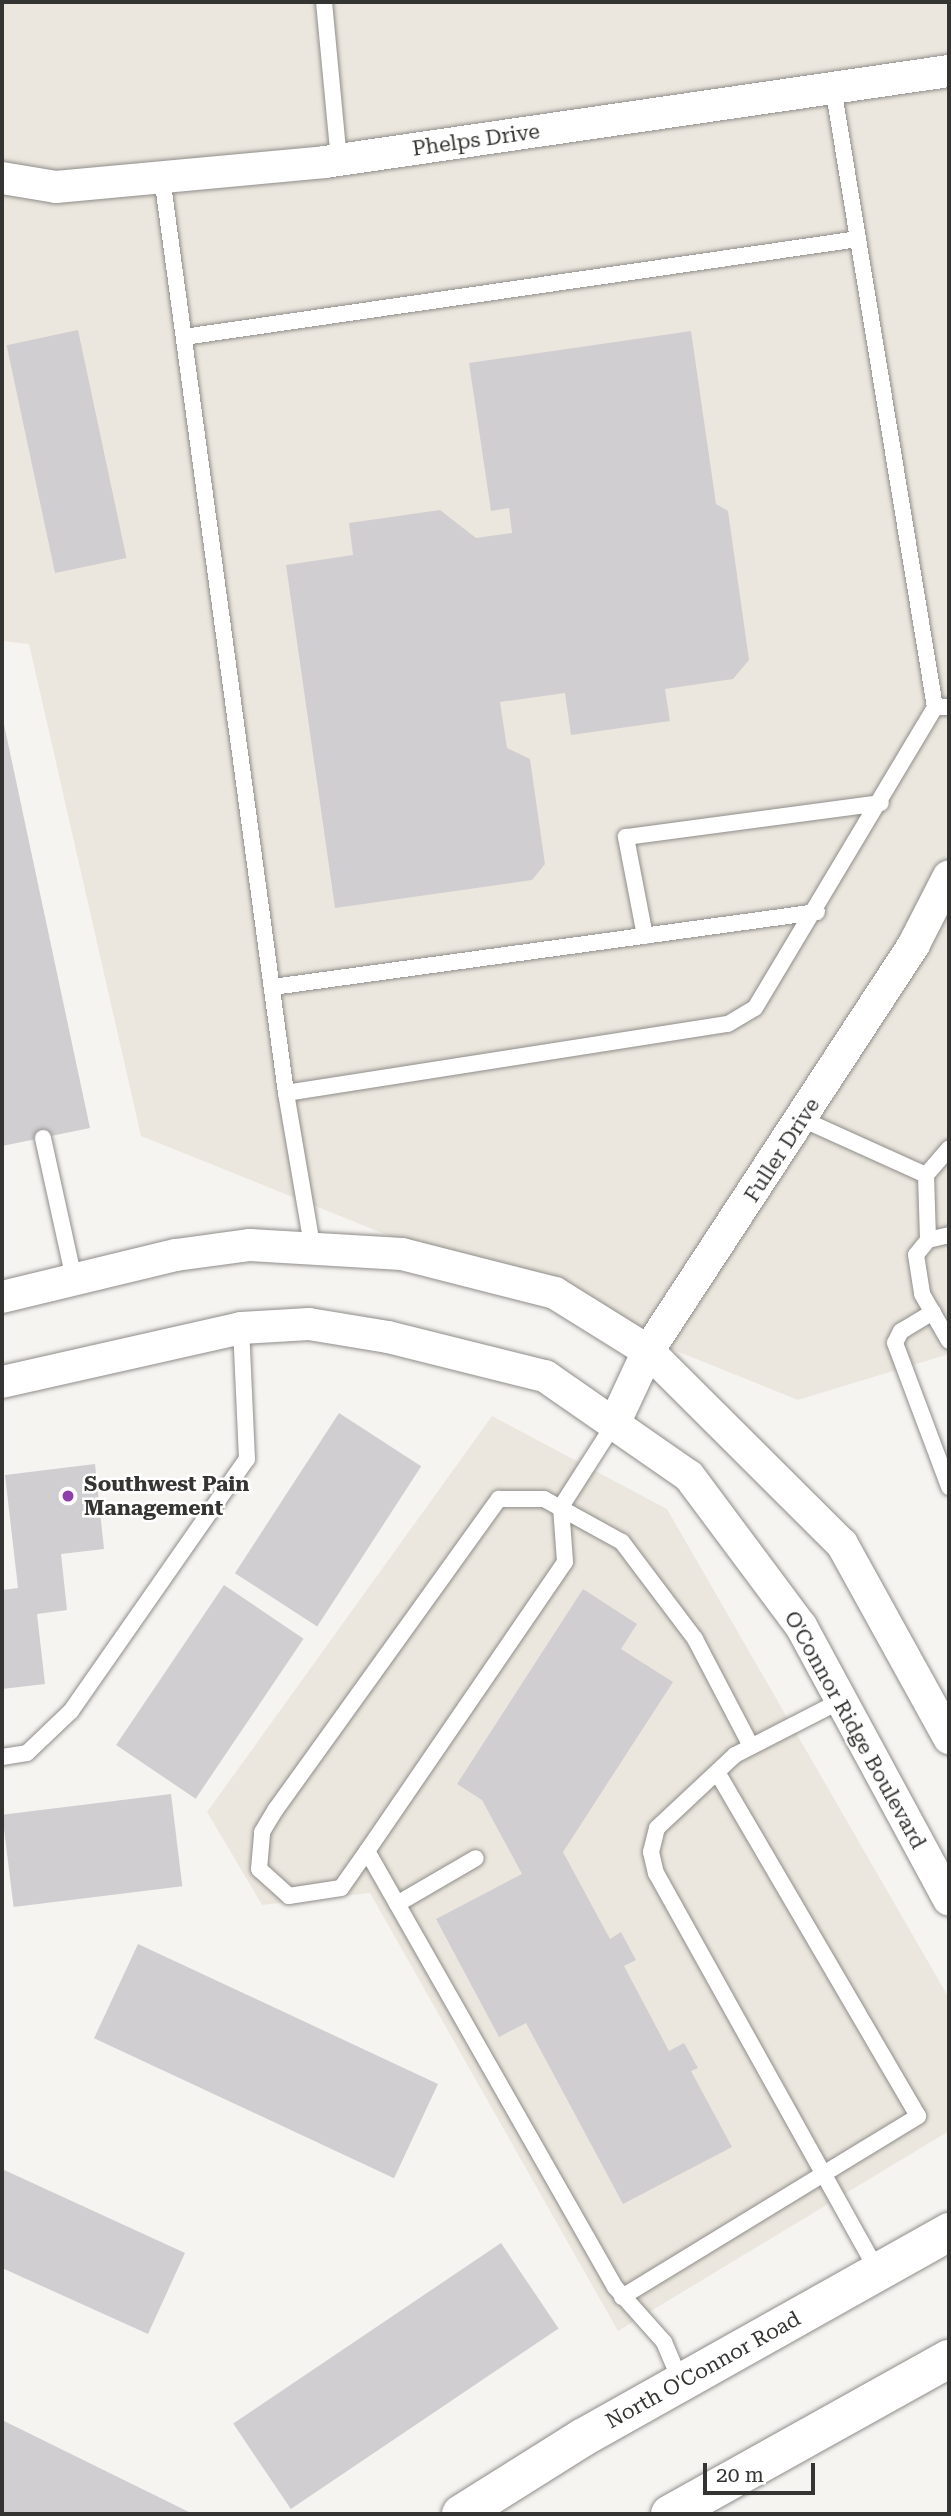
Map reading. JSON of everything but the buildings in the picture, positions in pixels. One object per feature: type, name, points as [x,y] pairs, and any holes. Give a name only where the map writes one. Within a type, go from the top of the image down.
[{"type":"main road","name":"North O'Connor Road","points":[[461,2514],[681,2382],[949,2232]]},
{"type":"main road","points":[[670,2514],[948,2360]]},
{"type":"street","name":"Phelps Drive","points":[[2,178],[56,187],[339,160],[949,71]]},
{"type":"street","name":"Fuller Drive","points":[[614,1424],[648,1351],[803,1119],[914,944],[949,876]]},
{"type":"street","points":[[2,1297],[176,1255],[312,1245],[402,1254],[555,1293],[648,1351],[842,1544],[939,1697],[949,1738]]},
{"type":"street","name":"O'Connor Ridge Boulevard","points":[[2,1382],[241,1328],[309,1324],[375,1334],[545,1376],[689,1476],[801,1626],[949,1900]]},
{"type":"lane","points":[[324,2],[339,160]]},
{"type":"lane","points":[[286,1093],[728,1024],[755,1008],[942,707],[833,87]]},
{"type":"lane","points":[[162,177],[286,1093],[312,1245]]},
{"type":"lane","points":[[184,337],[858,239]]},
{"type":"lane","points":[[645,936],[626,837],[881,803]]},
{"type":"lane","points":[[273,987],[817,912]]},
{"type":"lane","points":[[803,1119],[926,1175]]},
{"type":"lane","points":[[43,1138],[74,1279]]},
{"type":"lane","points":[[928,1240],[926,1175],[949,1149]]},
{"type":"lane","points":[[949,1235],[928,1240],[916,1255],[922,1294],[949,1341]]},
{"type":"lane","points":[[933,1312],[901,1331],[895,1343],[949,1487]]},
{"type":"lane","points":[[2,1757],[27,1753],[71,1711],[247,1459],[241,1328]]},
{"type":"lane","points":[[614,1424],[561,1507],[565,1562],[341,1888],[289,1896],[259,1869],[262,1832],[276,1810],[486,1511],[499,1499],[525,1494],[561,1507],[622,1542],[651,1574],[695,1639],[751,1746]]},
{"type":"lane","points":[[842,1700],[751,1746],[717,1772],[657,1828],[651,1852],[656,1873],[878,2272]]},
{"type":"lane","points":[[622,2297],[826,2178],[918,2116],[717,1772]]},
{"type":"lane","points":[[367,1851],[622,2297],[664,2342],[681,2382]]},
{"type":"lane","points":[[397,1904],[476,1858]]},
{"type":"shaded area","points":[[2,2],[949,2],[949,1354],[798,1400],[141,1136],[29,644],[2,641]]},
{"type":"shaded area","points":[[492,1416],[667,1509],[949,1998],[949,2131],[618,2331],[370,1893],[262,1905],[207,1812]]},
{"type":"place","name":"Southwest Pain Management","points":[[68,1496]]}]
